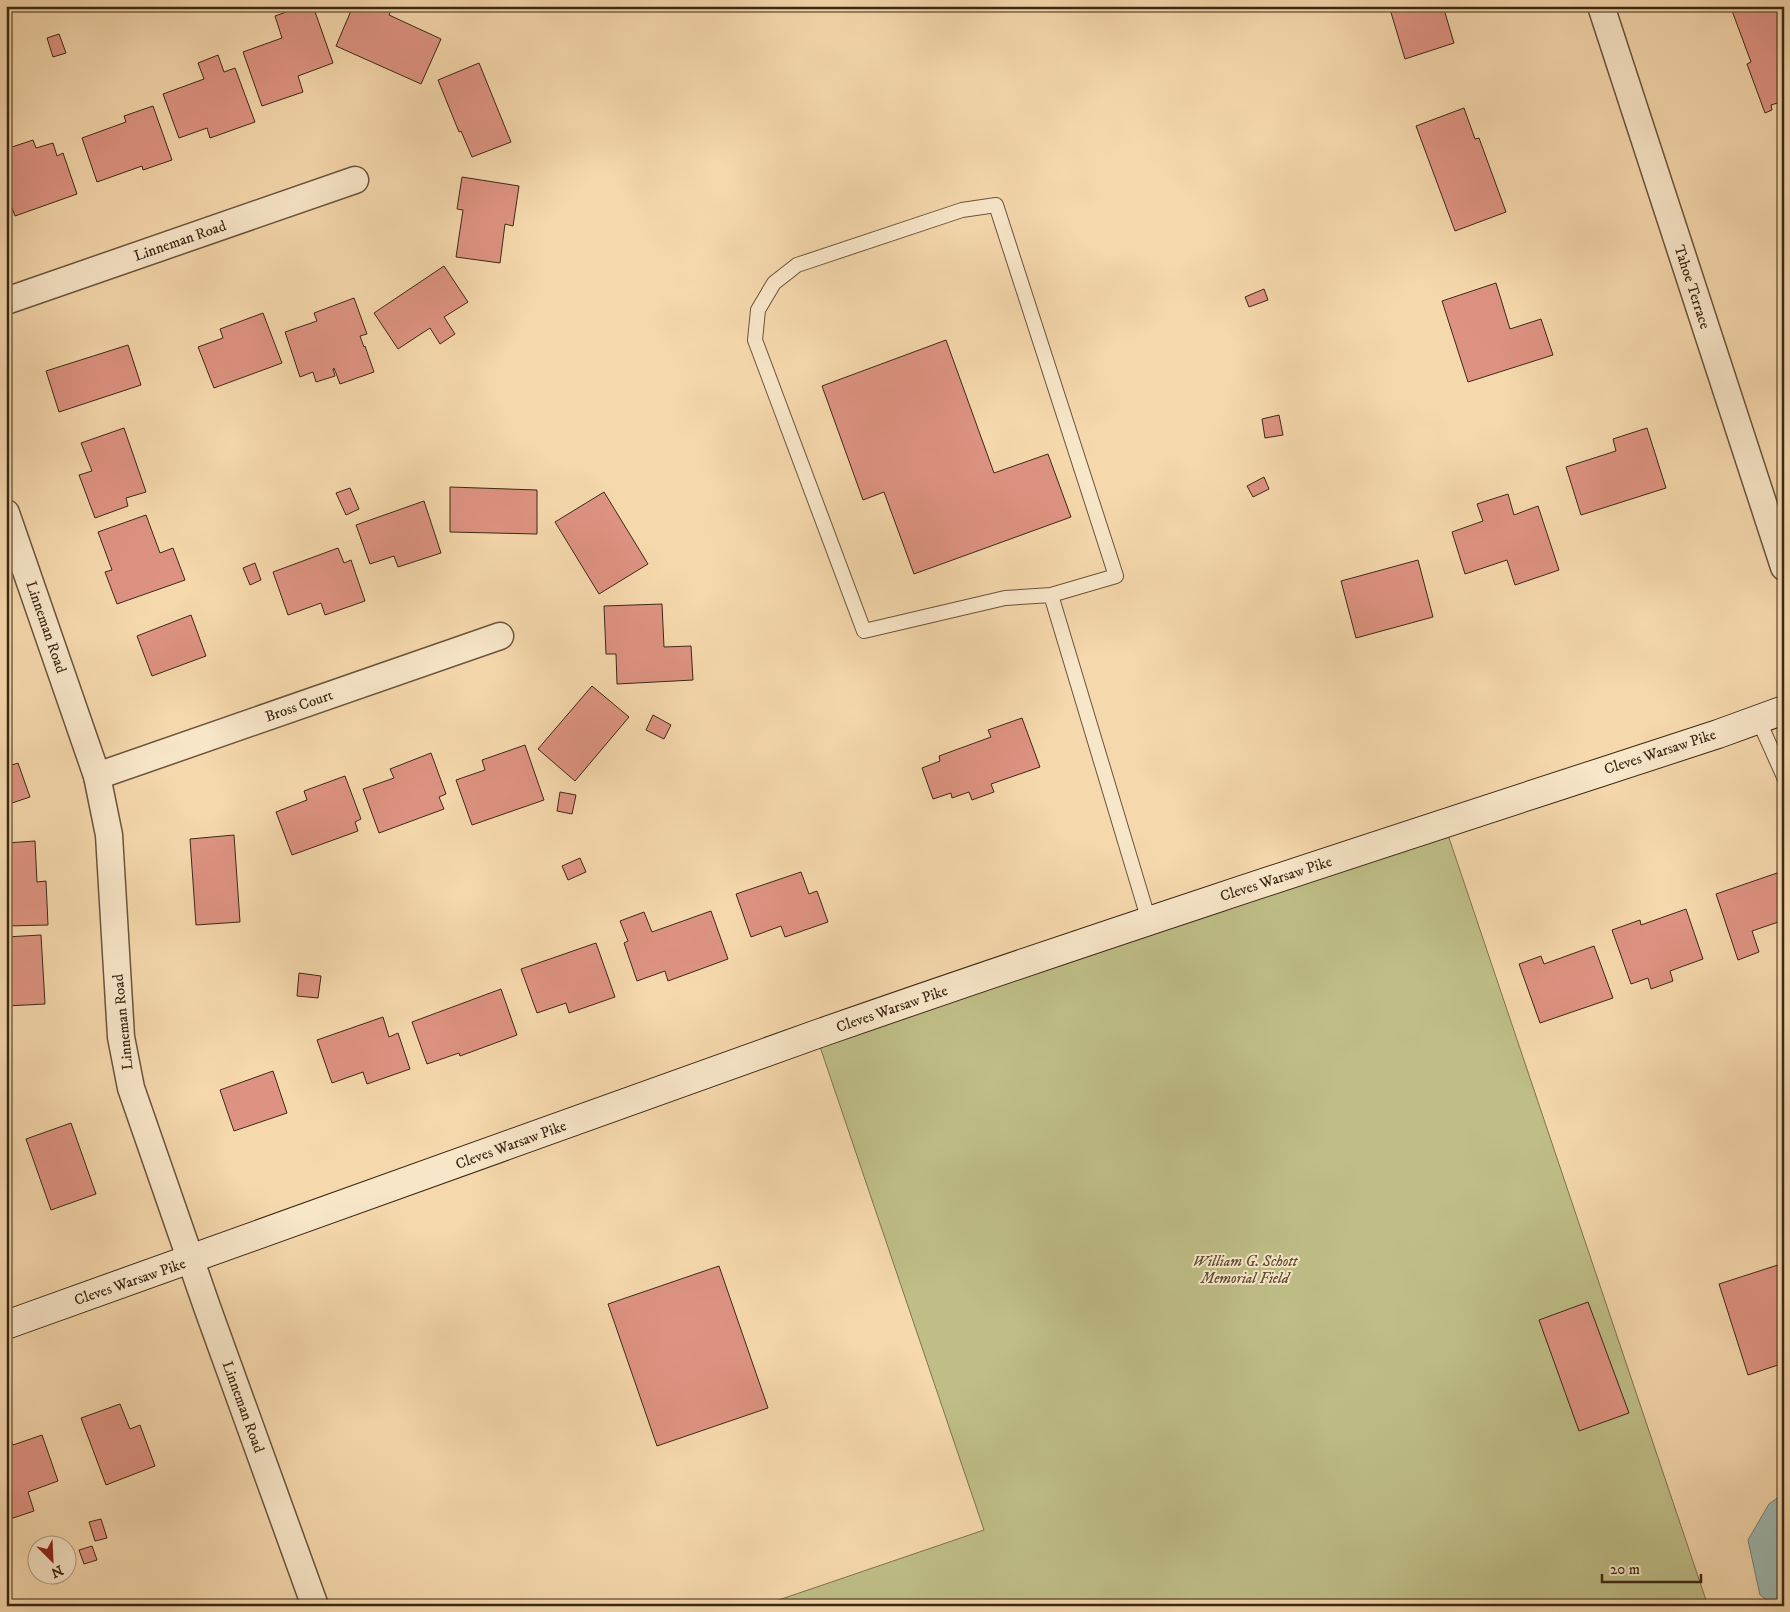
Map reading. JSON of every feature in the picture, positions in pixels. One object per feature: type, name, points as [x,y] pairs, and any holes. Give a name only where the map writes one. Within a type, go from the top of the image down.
[{"type":"street","name":"Tahoe Terrace","points":[[1601,6],[1784,567]]},
{"type":"street","name":"Linneman Road","points":[[6,301],[354,180]]},
{"type":"street","name":"Linneman Road","points":[[6,513],[97,776],[109,835],[121,1037],[131,1088],[190,1261],[315,1606]]},
{"type":"street","name":"Bross Court","points":[[97,776],[500,636]]},
{"type":"street","name":"Cleves Warsaw Pike","points":[[6,1325],[190,1261],[816,1035],[1149,921],[1784,710]]},
{"type":"lane","points":[[996,205],[1116,576],[1051,596],[1005,598],[864,631],[755,340],[758,310],[774,283],[797,266],[962,210],[996,205]]},
{"type":"lane","points":[[1051,596],[1149,921]]},
{"type":"lane","points":[[1758,719],[1784,777]]},
{"type":"green space","name":"William G. Schott Memorial Field","points":[[1444,823],[1708,1606],[761,1606],[984,1530],[816,1035]]},
{"type":"water","points":[[1784,1493],[1784,1606],[1775,1606],[1760,1595],[1748,1540],[1769,1504]]},
{"type":"building","points":[[303,6],[313,6],[333,63],[298,76],[303,92],[262,106],[243,52],[282,38],[275,16]]},
{"type":"building","points":[[353,6],[393,6],[389,15],[441,39],[421,84],[336,46]]},
{"type":"building","points":[[1389,6],[1443,6],[1454,43],[1405,59]]},
{"type":"building","points":[[1737,6],[1780,6],[1784,16],[1784,101],[1771,105],[1772,110],[1765,113],[1747,64],[1751,62],[1731,8]]},
{"type":"building","points":[[59,34],[66,53],[53,57],[47,38]]},
{"type":"building","points":[[218,55],[224,72],[235,68],[255,122],[210,138],[207,128],[179,138],[163,94],[204,79],[198,63]]},
{"type":"building","points":[[479,63],[511,142],[472,157],[461,131],[459,132],[438,80]]},
{"type":"building","points":[[153,106],[172,160],[143,170],[142,166],[97,182],[82,138],[126,122],[124,116]]},
{"type":"building","points":[[1464,108],[1475,139],[1479,138],[1506,212],[1455,231],[1416,126]]},
{"type":"building","points":[[33,140],[36,148],[53,143],[57,156],[63,153],[77,194],[15,216],[6,191],[6,149]]},
{"type":"building","points":[[1784,151],[1784,168],[1778,153]]},
{"type":"building","points":[[462,177],[519,186],[513,226],[505,224],[500,263],[456,257],[463,210],[457,209]]},
{"type":"building","points":[[444,266],[468,302],[444,317],[455,334],[440,344],[430,328],[398,349],[374,313]]},
{"type":"building","points":[[1496,283],[1510,329],[1541,319],[1553,355],[1468,382],[1442,301]]},
{"type":"building","points":[[1264,289],[1268,300],[1249,307],[1245,297]]},
{"type":"building","points":[[354,298],[367,334],[360,336],[374,372],[340,384],[334,368],[335,376],[316,382],[313,372],[300,377],[285,332],[317,321],[314,313]]},
{"type":"building","points":[[263,313],[282,363],[214,388],[198,347],[223,338],[220,329]]},
{"type":"building","points":[[946,340],[994,473],[1048,454],[1071,517],[914,574],[884,492],[863,500],[822,386]]},
{"type":"building","points":[[128,345],[141,385],[59,412],[46,371]]},
{"type":"building","points":[[1279,415],[1283,435],[1265,438],[1262,419]]},
{"type":"building","points":[[124,428],[146,492],[126,498],[128,506],[95,518],[79,475],[92,471],[81,443]]},
{"type":"building","points":[[1647,428],[1666,488],[1581,515],[1566,467],[1616,451],[1613,439]]},
{"type":"building","points":[[1264,477],[1269,489],[1253,497],[1247,486]]},
{"type":"building","points":[[450,487],[537,490],[537,534],[450,532]]},
{"type":"building","points":[[350,488],[359,509],[346,515],[336,493]]},
{"type":"building","points":[[604,492],[648,564],[599,594],[555,522]]},
{"type":"building","points":[[1508,494],[1514,515],[1538,506],[1559,570],[1515,585],[1507,560],[1465,574],[1452,532],[1483,521],[1477,504]]},
{"type":"building","points":[[424,501],[441,553],[398,567],[394,556],[370,564],[356,525]]},
{"type":"building","points":[[146,515],[160,553],[173,548],[185,580],[117,604],[105,572],[112,570],[98,532]]},
{"type":"building","points":[[338,548],[344,563],[351,560],[365,601],[325,615],[321,603],[288,615],[273,572]]},
{"type":"building","points":[[1418,560],[1433,617],[1356,638],[1341,581]]},
{"type":"building","points":[[255,563],[261,580],[250,585],[243,568]]},
{"type":"building","points":[[662,604],[664,647],[691,646],[693,680],[617,684],[616,654],[606,654],[604,606]]},
{"type":"building","points":[[191,615],[206,656],[152,676],[137,636]]},
{"type":"building","points":[[592,686],[629,717],[575,781],[538,749]]},
{"type":"building","points":[[653,715],[671,725],[664,739],[646,730]]},
{"type":"building","points":[[1022,718],[1040,767],[991,784],[994,792],[972,800],[969,792],[952,798],[951,793],[933,799],[922,768],[940,761],[939,756],[991,737],[988,730]]},
{"type":"building","points":[[525,745],[544,800],[472,825],[456,780],[485,770],[482,760]]},
{"type":"building","points":[[6,747],[12,765],[18,763],[30,797],[6,805]]},
{"type":"building","points":[[431,753],[446,794],[439,797],[444,809],[379,833],[363,789],[394,778],[390,769]]},
{"type":"building","points":[[345,776],[361,819],[355,822],[358,831],[292,855],[276,812],[307,800],[304,791]]},
{"type":"building","points":[[560,792],[576,795],[572,814],[557,811]]},
{"type":"building","points":[[234,835],[240,922],[196,925],[190,839]]},
{"type":"building","points":[[35,841],[37,882],[46,881],[48,925],[6,926],[6,843]]},
{"type":"building","points":[[580,858],[586,872],[568,880],[562,866]]},
{"type":"building","points":[[1783,871],[1784,920],[1752,931],[1759,952],[1738,960],[1716,894]]},
{"type":"building","points":[[801,872],[809,894],[817,891],[828,922],[785,937],[781,926],[751,937],[736,894]]},
{"type":"building","points":[[1686,909],[1703,959],[1670,971],[1673,981],[1651,989],[1648,978],[1631,984],[1612,930],[1640,920],[1641,925]]},
{"type":"building","points":[[711,911],[728,959],[668,981],[665,971],[637,981],[624,943],[628,941],[620,921],[644,912],[652,932]]},
{"type":"building","points":[[41,935],[45,1004],[6,1006],[6,937]]},
{"type":"building","points":[[596,943],[615,997],[569,1013],[566,1003],[537,1013],[521,969]]},
{"type":"building","points":[[1594,946],[1613,998],[1540,1023],[1519,964],[1541,956],[1544,964]]},
{"type":"building","points":[[299,973],[321,976],[318,998],[297,996]]},
{"type":"building","points":[[501,989],[517,1035],[460,1056],[459,1053],[427,1064],[412,1022]]},
{"type":"building","points":[[383,1017],[389,1037],[398,1033],[410,1069],[367,1084],[363,1072],[332,1083],[317,1040]]},
{"type":"building","points":[[273,1071],[287,1113],[234,1131],[220,1090]]},
{"type":"building","points":[[71,1123],[96,1194],[51,1210],[26,1139]]},
{"type":"building","points":[[1784,1263],[1784,1363],[1748,1375],[1719,1284]]},
{"type":"building","points":[[719,1266],[768,1408],[657,1446],[608,1304]]},
{"type":"building","points":[[1588,1302],[1629,1413],[1579,1431],[1539,1320]]},
{"type":"building","points":[[120,1404],[130,1429],[140,1425],[155,1466],[106,1485],[81,1418]]},
{"type":"building","points":[[9,1434],[13,1445],[42,1435],[58,1481],[28,1492],[34,1511],[7,1520],[6,1435]]},
{"type":"building","points":[[101,1519],[107,1538],[95,1541],[89,1522]]},
{"type":"building","points":[[92,1546],[97,1560],[84,1564],[79,1550]]}]
